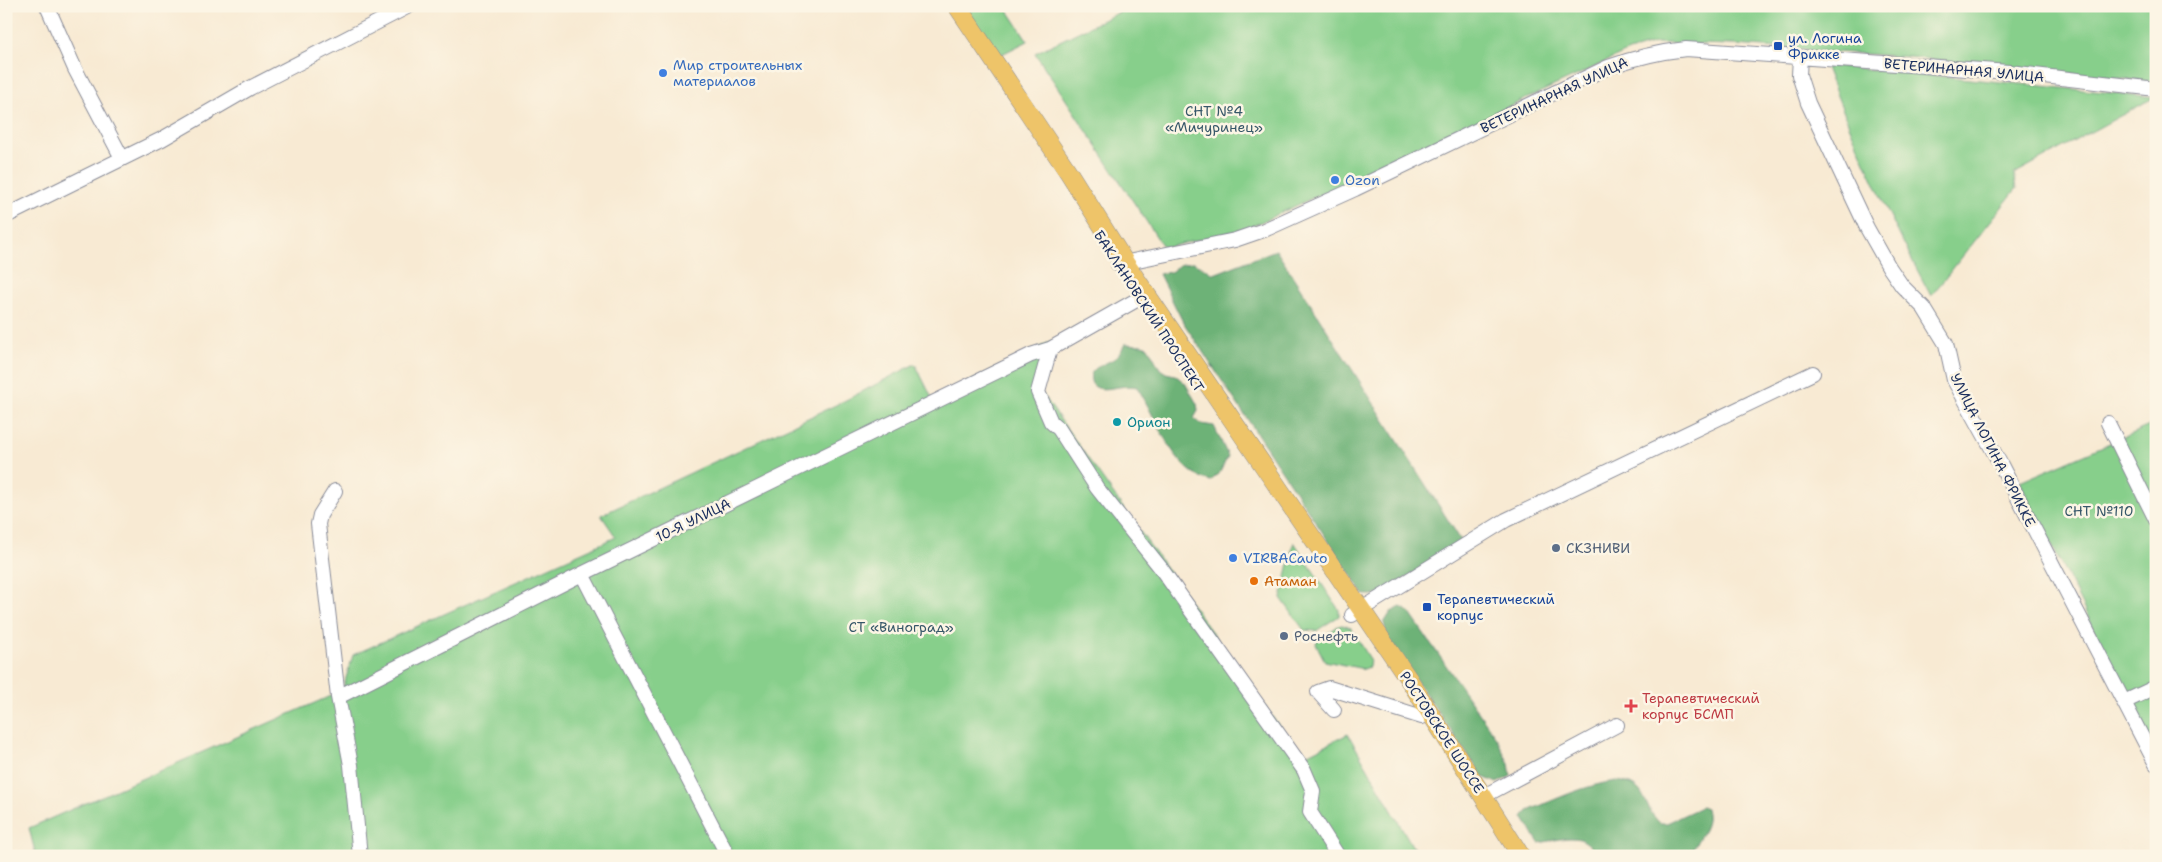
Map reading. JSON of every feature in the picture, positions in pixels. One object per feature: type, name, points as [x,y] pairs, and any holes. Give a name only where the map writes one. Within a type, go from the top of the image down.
[{"type":"main road","name":"БАКЛАНОВСКИЙ ПРОСПЕКТ","points":[[948,6],[1356,612]]},
{"type":"main road","name":"БАКЛАНОВСКИЙ ПРОСПЕКТ","points":[[957,6],[1069,173],[1140,298],[1356,612]]},
{"type":"main road","name":"РОСТОВСКОЕ ШОССЕ","points":[[1356,612],[1512,856]]},
{"type":"main road","name":"РОСТОВСКОЕ ШОССЕ","points":[[1356,612],[1408,678],[1522,856]]},
{"type":"street","points":[[47,6],[74,69],[122,158]]},
{"type":"street","points":[[6,216],[162,139],[259,83],[409,6]]},
{"type":"street","name":"ВЕТЕРИНАРНАЯ УЛИЦА","points":[[1122,264],[1235,240],[1282,223],[1608,67],[1636,57],[1659,52],[1686,49],[2009,72],[2156,89]]},
{"type":"street","name":"УЛИЦА ЛОГИНА ФРИККЕ","points":[[1800,57],[1799,75],[1808,103],[1868,228],[1888,267],[1902,286],[1927,313],[1946,344],[1954,380],[2001,465],[2156,764]]},
{"type":"street","name":"10-Я УЛИЦА","points":[[338,697],[582,574],[1031,355],[1050,349],[1140,298]]},
{"type":"street","points":[[1050,349],[1038,392],[1050,422],[1059,429],[1097,488],[1160,566],[1304,770],[1313,791],[1310,812],[1338,856]]},
{"type":"street","points":[[1356,612],[1506,520],[1813,373]]},
{"type":"street","points":[[2108,423],[2156,520]]},
{"type":"street","points":[[335,491],[320,515],[318,524],[338,697],[351,764],[360,856]]},
{"type":"street","points":[[582,574],[728,856]]},
{"type":"street","points":[[2124,702],[2156,687]]},
{"type":"street","points":[[1334,710],[1318,692],[1329,688],[1422,717]]},
{"type":"street","points":[[1484,796],[1616,726]]},
{"type":"green space","points":[[963,6],[1005,6],[1028,41],[996,57]]},
{"type":"green space","name":"СНТ №4 «Мичуринец»","points":[[1132,6],[2156,6],[2156,82],[1909,57],[1735,45],[1655,43],[1629,51],[1248,228],[1164,248],[1035,53]]},
{"type":"green space","points":[[1825,65],[2155,97],[2014,174],[2017,188],[1931,296],[1874,182]]},
{"type":"green space","points":[[1276,250],[1462,542],[1380,595],[1364,595],[1183,322],[1159,274],[1171,272],[1179,265],[1193,262],[1214,274]]},
{"type":"green space","name":"СТ «Виноград»","points":[[1052,341],[1040,391],[1302,757],[1348,734],[1418,856],[36,856],[29,828],[342,691],[353,655],[616,537],[601,515],[842,402],[915,364],[933,400]]},
{"type":"green space","points":[[1125,344],[1148,347],[1160,369],[1175,375],[1185,383],[1197,404],[1198,411],[1194,418],[1201,424],[1214,426],[1228,456],[1220,472],[1211,481],[1198,476],[1186,467],[1176,455],[1137,387],[1124,386],[1100,389],[1092,384],[1091,374],[1094,370],[1115,358]]},
{"type":"green space","name":"СНТ №110","points":[[2156,423],[2156,752],[2020,482]]},
{"type":"green space","points":[[1294,542],[1339,610],[1339,616],[1316,631],[1304,630],[1281,598]]},
{"type":"green space","points":[[1401,607],[1409,612],[1497,739],[1509,764],[1511,776],[1497,783],[1483,777],[1388,640],[1384,623],[1391,612]]},
{"type":"green space","points":[[1342,625],[1351,628],[1370,659],[1369,667],[1364,669],[1325,661],[1316,644],[1317,641]]},
{"type":"green space","points":[[1616,781],[1627,783],[1640,791],[1649,809],[1660,823],[1667,823],[1701,807],[1706,809],[1707,822],[1705,828],[1690,856],[1598,856],[1583,840],[1575,838],[1539,843],[1523,817],[1528,811],[1571,793]]},
{"type":"place","name":"ул. Логина Фрикке","points":[[1778,46]]},
{"type":"place","name":"Мир строительных материалов","points":[[663,73]]},
{"type":"place","name":"Ozon","points":[[1335,180]]},
{"type":"place","name":"Орион","points":[[1117,422]]},
{"type":"place","name":"СКЗНИВИ","points":[[1556,548]]},
{"type":"place","name":"VIRBACauto","points":[[1233,558]]},
{"type":"place","name":"Атаман","points":[[1254,581]]},
{"type":"place","name":"Терапевтический корпус","points":[[1427,607]]},
{"type":"place","name":"Роснефть","points":[[1284,636]]},
{"type":"place","name":"Терапевтический корпус БСМП","points":[[1631,706]]}]
